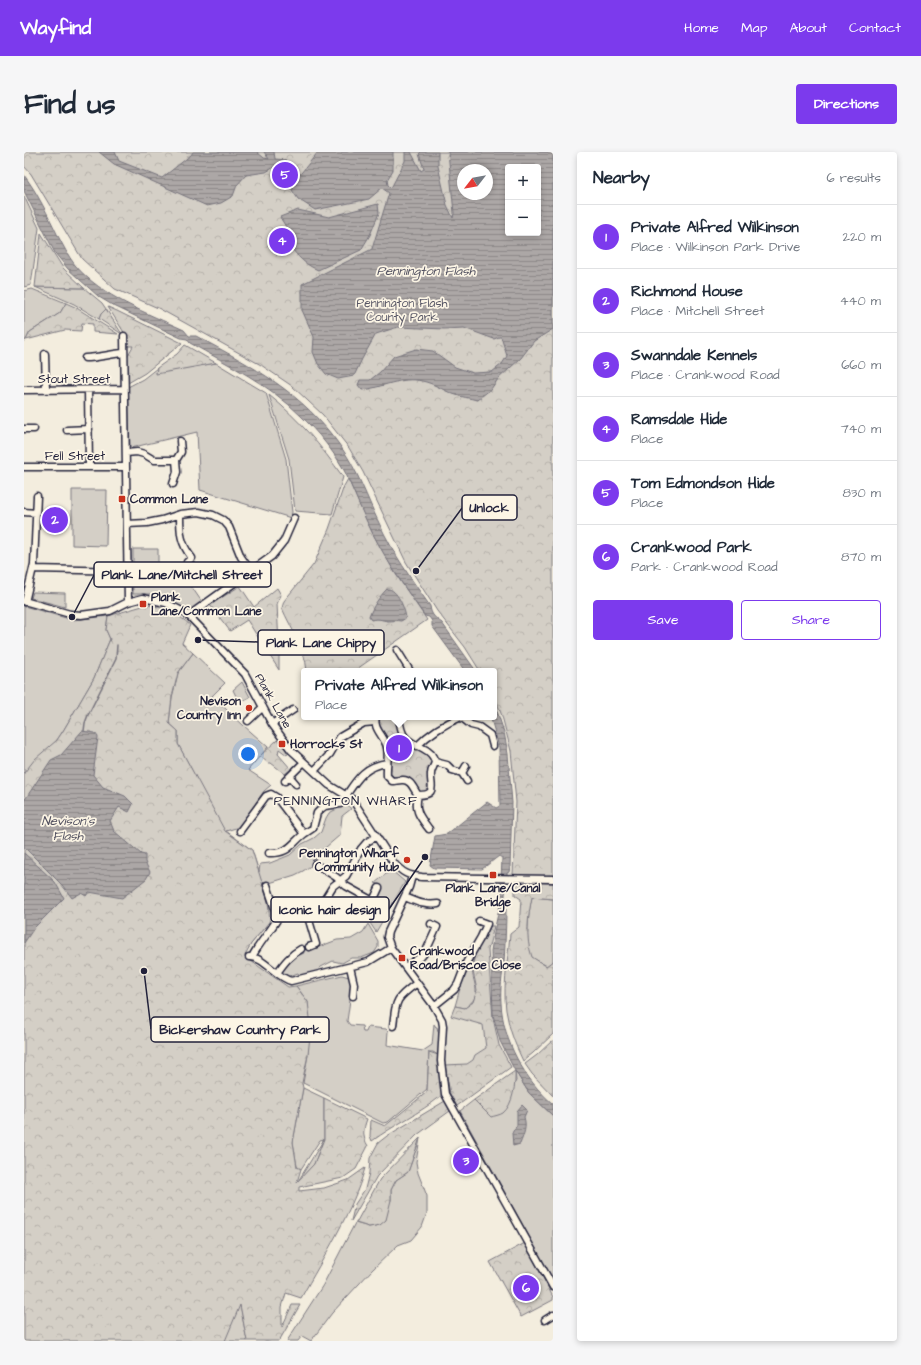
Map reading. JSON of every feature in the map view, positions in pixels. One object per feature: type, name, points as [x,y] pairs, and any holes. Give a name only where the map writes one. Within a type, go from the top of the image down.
[{"type":"street","points":[[124,336],[128,602]]},
{"type":"street","points":[[85,358],[97,358],[109,354],[124,353]]},
{"type":"street","points":[[45,354],[46,390]]},
{"type":"street","name":"Stout Street","points":[[24,390],[124,389]]},
{"type":"street","points":[[88,390],[89,467]]},
{"type":"street","points":[[24,429],[34,429]]},
{"type":"street","points":[[67,430],[88,429]]},
{"type":"street","points":[[173,484],[177,472],[176,460],[181,452],[180,441]]},
{"type":"street","points":[[126,453],[137,452],[154,460],[176,460]]},
{"type":"street","name":"Fell Street","points":[[24,467],[126,467]]},
{"type":"street","points":[[25,601],[33,569],[37,496]]},
{"type":"street","points":[[24,512],[36,512]]},
{"type":"street","points":[[127,524],[147,523],[180,514],[199,512],[213,515],[223,520],[229,527],[242,557],[251,571]]},
{"type":"street","points":[[180,514],[180,537],[192,558],[187,562]]},
{"type":"street","points":[[188,616],[272,556],[284,541],[294,518]]},
{"type":"street","points":[[33,569],[128,571]]},
{"type":"street","name":"Plank Lane","points":[[25,601],[70,614],[81,615],[110,611],[128,602],[143,598],[166,603],[188,616],[245,674],[272,724],[284,742],[329,785],[346,795],[355,803],[400,870],[405,874],[412,876]]},
{"type":"street","points":[[397,650],[408,668]]},
{"type":"street","points":[[248,721],[263,707]]},
{"type":"street","points":[[272,724],[293,710]]},
{"type":"street","points":[[314,772],[330,754],[340,737],[372,720]]},
{"type":"street","points":[[375,720],[376,727],[388,750],[387,776],[390,780],[396,781],[404,779],[412,785],[418,795],[416,810],[429,829]]},
{"type":"street","points":[[399,720],[402,733],[409,742],[431,754],[434,758],[435,762],[431,774],[433,787],[427,794],[418,795]]},
{"type":"street","points":[[417,746],[445,720]]},
{"type":"street","points":[[465,720],[471,725],[480,727],[490,735],[493,746]]},
{"type":"street","points":[[296,784],[288,779],[304,762]]},
{"type":"street","points":[[435,762],[446,765],[457,772],[462,773],[467,781]]},
{"type":"street","points":[[269,853],[288,849],[313,828],[317,813],[320,809],[326,806],[340,804],[357,780],[370,767],[387,763]]},
{"type":"street","points":[[462,773],[466,766]]},
{"type":"street","points":[[240,831],[266,796],[271,794],[276,797],[304,834]]},
{"type":"street","points":[[377,836],[367,842],[361,849],[346,876],[333,886],[321,905],[278,918],[251,957],[277,974],[291,981],[372,961],[391,948]]},
{"type":"street","points":[[315,864],[341,880],[346,886],[373,901]]},
{"type":"street","points":[[553,879],[412,876],[405,897],[387,937],[391,948],[434,1006],[442,1020],[441,1061],[445,1094],[553,1287]]},
{"type":"street","points":[[267,885],[278,918]]},
{"type":"street","points":[[369,908],[379,888]]},
{"type":"street","points":[[405,897],[423,904],[438,904]]},
{"type":"street","points":[[429,905],[429,912]]},
{"type":"street","points":[[306,910],[319,942],[309,947]]},
{"type":"street","points":[[434,1006],[454,990],[458,984],[466,963],[487,924],[479,921]]},
{"type":"street","points":[[405,967],[422,956],[426,951],[437,927]]},
{"type":"street","points":[[277,974],[286,961],[295,952],[301,949]]},
{"type":"street","points":[[350,967],[354,984],[353,996]]},
{"type":"street","points":[[393,1026],[398,999],[402,994],[417,983]]},
{"type":"street","points":[[545,1320],[553,1315]]},
{"type":"shaded area","points":[[451,1016],[483,1025],[486,1048],[475,1055],[473,1060],[467,1064],[445,1065],[445,1037],[447,1025]]},
{"type":"green space","name":"Pennington Flash County Park","points":[[24,152],[553,152],[553,877],[513,875],[516,802],[511,751],[497,703],[497,668],[478,668],[465,647],[437,611],[406,562],[363,472],[349,448],[323,415],[292,386],[261,365],[158,308],[115,289],[82,259],[31,174],[24,166]]},
{"type":"green space","points":[[24,196],[39,228],[31,285],[24,287]]},
{"type":"green space","points":[[41,233],[63,268],[84,288],[35,287]]},
{"type":"green space","points":[[35,287],[84,288],[102,303],[106,309],[101,314],[99,319],[74,304]]},
{"type":"green space","points":[[32,289],[66,303],[60,313],[30,332],[24,341],[24,291]]},
{"type":"green space","points":[[66,303],[118,334],[93,332],[93,324],[82,323],[81,331],[65,330],[26,340],[30,332],[60,313]]},
{"type":"green space","points":[[108,307],[182,343],[145,373],[128,383],[127,357],[133,346],[127,346],[127,335]]},
{"type":"green space","points":[[106,309],[122,334],[99,319],[101,314]]},
{"type":"green space","points":[[185,345],[216,363],[156,374],[157,368],[177,354]]},
{"type":"green space","points":[[216,363],[266,393],[286,459],[292,512],[291,518],[200,490],[197,432],[130,448],[128,387],[143,379],[157,368],[156,373]]},
{"type":"green space","points":[[269,395],[309,433],[343,477],[332,514],[295,511],[289,459]]},
{"type":"green space","points":[[348,479],[373,534],[395,573],[427,620],[358,668],[307,668],[301,646],[282,608],[284,601],[314,564],[329,529],[344,486]]},
{"type":"green space","points":[[72,490],[107,490],[106,546],[72,545]]},
{"type":"green space","points":[[133,549],[158,549],[158,585],[191,586],[202,602],[189,612],[158,594],[133,594]]},
{"type":"green space","points":[[240,586],[254,607],[277,588],[281,595],[277,604],[279,670],[247,620],[230,631],[210,605]]},
{"type":"green space","points":[[33,592],[65,593],[65,607],[31,598]]},
{"type":"green space","points":[[146,605],[170,611],[190,625],[182,643],[193,653],[178,673],[172,697],[169,723],[178,731],[178,744],[225,831],[252,850],[268,902],[270,919],[246,953],[251,961],[288,987],[296,986],[308,1002],[311,1026],[308,1055],[293,1142],[297,1167],[301,1169],[297,1182],[314,1164],[324,1139],[324,1098],[367,1119],[364,1133],[368,1146],[356,1169],[343,1178],[299,1187],[299,1191],[324,1188],[348,1180],[365,1168],[353,1201],[328,1251],[301,1298],[286,1293],[282,1307],[282,1327],[292,1305],[300,1305],[279,1341],[247,1341],[240,1305],[225,1341],[24,1341],[24,773],[35,759],[57,740],[94,678],[110,639],[106,630],[108,616]]},
{"type":"green space","points":[[24,606],[73,620],[108,616],[106,630],[110,639],[94,678],[63,731],[57,740],[24,773]]},
{"type":"green space","points":[[193,653],[225,683],[212,696],[268,747],[248,770],[271,785],[264,791],[239,827],[226,831],[252,850],[259,872],[260,864],[270,863],[290,855],[302,844],[314,838],[321,832],[329,813],[347,804],[351,809],[342,816],[340,835],[318,854],[312,865],[303,871],[263,885],[269,908],[269,922],[245,953],[24,964],[197,780],[178,744],[178,731],[169,723],[172,697],[178,673]]},
{"type":"green space","points":[[242,682],[250,697],[242,701],[236,696],[233,690]]},
{"type":"green space","points":[[378,720],[397,720],[409,744],[432,759],[430,787],[426,792],[419,792],[414,784],[390,777]]},
{"type":"green space","points":[[277,740],[289,752],[287,755],[279,749],[278,754],[291,769],[285,774],[260,756]]},
{"type":"green space","points":[[391,870],[405,882],[376,932],[368,920],[368,914],[363,912],[365,908],[370,910],[380,893],[381,885],[375,883]]},
{"type":"green space","points":[[515,882],[553,883],[553,899],[532,897],[528,920],[528,942],[532,957],[546,966],[553,961],[553,1034],[523,1061],[511,1031],[505,999],[510,934],[519,927],[521,899],[515,895]]},
{"type":"green space","points":[[532,897],[553,899],[553,961],[547,966],[531,957],[527,943],[529,912]]},
{"type":"green space","points":[[368,924],[378,941],[378,947],[374,953],[361,958],[351,958],[342,963],[333,961],[321,967],[315,973],[300,977],[298,973],[286,977],[282,973],[287,963],[293,958],[304,953],[302,948],[306,946],[308,951],[337,940],[351,939],[363,932]]},
{"type":"green space","points":[[490,926],[494,926],[488,950],[493,1018],[499,1045],[511,1067],[457,1106],[450,1094],[445,1065],[467,1064],[473,1060],[475,1055],[486,1048],[483,1025],[451,1016],[455,1006],[465,1008],[473,1002],[477,990],[472,967],[476,952]]},
{"type":"green space","points":[[476,952],[472,968],[476,994],[471,1003],[465,1008],[455,1006],[461,985]]},
{"type":"green space","points":[[342,975],[349,977],[352,986],[347,1021],[350,1025],[362,1026],[363,1032],[366,1032],[368,1027],[386,1029],[388,1031],[387,1045],[423,1051],[432,1045],[434,1024],[437,1027],[438,1032],[440,1032],[438,1055],[433,1052],[429,1052],[427,1089],[388,1122],[383,1123],[303,1083],[308,1055],[308,1002],[296,986]]},
{"type":"green space","points":[[553,1040],[553,1096],[532,1074],[525,1064]]},
{"type":"green space","points":[[429,1052],[438,1055],[442,1089],[441,1096],[372,1141],[370,1136],[371,1120],[385,1126],[427,1092]]},
{"type":"green space","points":[[515,1071],[529,1093],[553,1116],[553,1280],[460,1111],[474,1100],[491,1117],[516,1081]]},
{"type":"green space","points":[[515,1071],[515,1082],[509,1105],[503,1113],[491,1117],[474,1100]]},
{"type":"green space","points":[[303,1088],[324,1098],[324,1139],[320,1140],[301,1169],[297,1167],[293,1142]]},
{"type":"green space","points":[[445,1101],[450,1111],[417,1135],[377,1176],[351,1221],[355,1204],[365,1189],[369,1173],[370,1158],[378,1143]]},
{"type":"green space","points":[[420,1138],[416,1162],[418,1173],[427,1196],[427,1213],[422,1227],[411,1240],[398,1245],[372,1270],[332,1313],[311,1341],[302,1336],[298,1341],[287,1341],[323,1285],[355,1223],[369,1227],[380,1225],[391,1200],[391,1190],[396,1180],[408,1172]]},
{"type":"green space","points":[[420,1138],[408,1172],[396,1180],[391,1190],[391,1200],[386,1220],[380,1225],[369,1227],[356,1223],[380,1179]]},
{"type":"green space","points":[[323,1141],[314,1164],[297,1183]]},
{"type":"green space","points":[[525,1243],[553,1297],[553,1300],[521,1317],[490,1262]]},
{"type":"green space","points":[[240,1304],[247,1341],[223,1341]]},
{"type":"water","points":[[99,152],[115,152],[119,161],[162,178],[193,152],[257,152],[264,158],[269,159],[264,152],[274,152],[275,159],[286,160],[266,172],[246,175],[237,185],[233,196],[221,203],[207,206],[114,164]]},
{"type":"water","name":"Pennington Flash","points":[[318,152],[393,152],[393,170],[387,180],[388,185],[391,188],[405,161],[405,152],[411,152],[421,171],[424,169],[419,154],[421,152],[438,152],[438,166],[447,205],[453,218],[454,213],[448,152],[553,152],[553,329],[534,341],[521,358],[498,379],[491,389],[477,400],[456,395],[422,381],[399,381],[362,390],[358,385],[360,380],[370,380],[380,372],[394,356],[416,349],[433,351],[455,367],[473,373],[492,372],[502,364],[507,356],[501,337],[494,339],[464,328],[444,329],[398,327],[376,334],[354,376],[338,379],[326,374],[318,364],[313,352],[314,337],[302,310],[302,284],[372,249],[389,193],[382,188],[369,199],[315,210],[298,199],[292,190],[293,183]]},
{"type":"water","points":[[24,175],[47,212],[70,258],[86,276],[98,286],[126,303],[184,330],[189,336],[196,336],[257,370],[276,382],[310,411],[326,428],[347,456],[390,545],[430,606],[432,614],[442,623],[474,668],[463,668],[432,626],[432,621],[429,617],[425,616],[404,586],[373,534],[342,467],[332,451],[313,428],[276,394],[234,367],[190,343],[187,339],[181,338],[114,306],[99,297],[68,269],[55,253],[24,191]]},
{"type":"water","points":[[378,204],[379,213],[370,235],[361,250],[318,270],[302,260],[284,237],[286,227],[280,217],[298,210],[329,217]]},
{"type":"water","points":[[387,589],[391,590],[397,595],[402,605],[406,618],[401,621],[378,619],[371,620],[369,617],[376,602]]},
{"type":"water","points":[[497,711],[504,732],[508,754],[512,803],[510,867],[509,872],[507,873],[504,906],[506,907],[501,1003],[506,1031],[511,1045],[524,1071],[553,1104],[553,1116],[529,1093],[515,1071],[500,1041],[493,1015],[491,951],[500,905],[502,858],[499,856],[482,869],[434,868],[430,865],[435,836],[447,834],[487,802],[496,808],[500,806],[499,747],[491,720],[497,720]]},
{"type":"water","name":"Nevison's Flash","points":[[82,731],[95,733],[98,737],[93,775],[103,787],[125,796],[133,804],[129,812],[119,807],[110,821],[114,831],[141,854],[145,855],[145,862],[150,872],[146,879],[122,898],[89,892],[86,896],[81,893],[72,898],[62,885],[24,847],[24,801],[51,760],[61,755]]},
{"type":"water","name":"Nevison's Flash","points":[[24,853],[55,882],[64,898],[34,928],[24,943]]},
{"type":"water","points":[[522,1105],[527,1110],[524,1117],[525,1130],[520,1144],[513,1146],[512,1133],[517,1125],[517,1111]]},
{"type":"waterway","points":[[84,731],[88,715],[116,659],[117,645]]},
{"type":"place","name":"Tom Edmondson Hide","points":[[285,175]]},
{"type":"place","name":"Ramsdale Hide","points":[[282,241]]},
{"type":"place","name":"Common Lane","points":[[122,499]]},
{"type":"place","name":"Richmond House","points":[[55,520]]},
{"type":"place","name":"Unlock","points":[[416,571]]},
{"type":"place","name":"Plank Lane/Common Lane","points":[[143,604]]},
{"type":"place","name":"Plank Lane/Mitchell Street","points":[[72,617]]},
{"type":"place","name":"Plank Lane Chippy","points":[[198,640]]},
{"type":"place","name":"Nevison Country Inn","points":[[249,708]]},
{"type":"place","name":"Horrocks St","points":[[282,744]]},
{"type":"place","name":"Private Alfred Wilkinson","points":[[399,748]]},
{"type":"place","name":"Iconic hair design","points":[[425,857]]},
{"type":"place","name":"Pennington Wharf Community Hub","points":[[407,860]]},
{"type":"place","name":"Plank Lane/Canal Bridge","points":[[493,875]]},
{"type":"place","name":"Crankwood Road/Briscoe Close","points":[[402,958]]},
{"type":"place","name":"Bickershaw Country Park","points":[[144,971]]},
{"type":"place","name":"Swanndale Kennels","points":[[466,1161]]},
{"type":"place","name":"Crankwood Park","points":[[526,1288]]},
{"type":"district","name":"PENNINGTON WHARF","points":[[346,801]]}]
